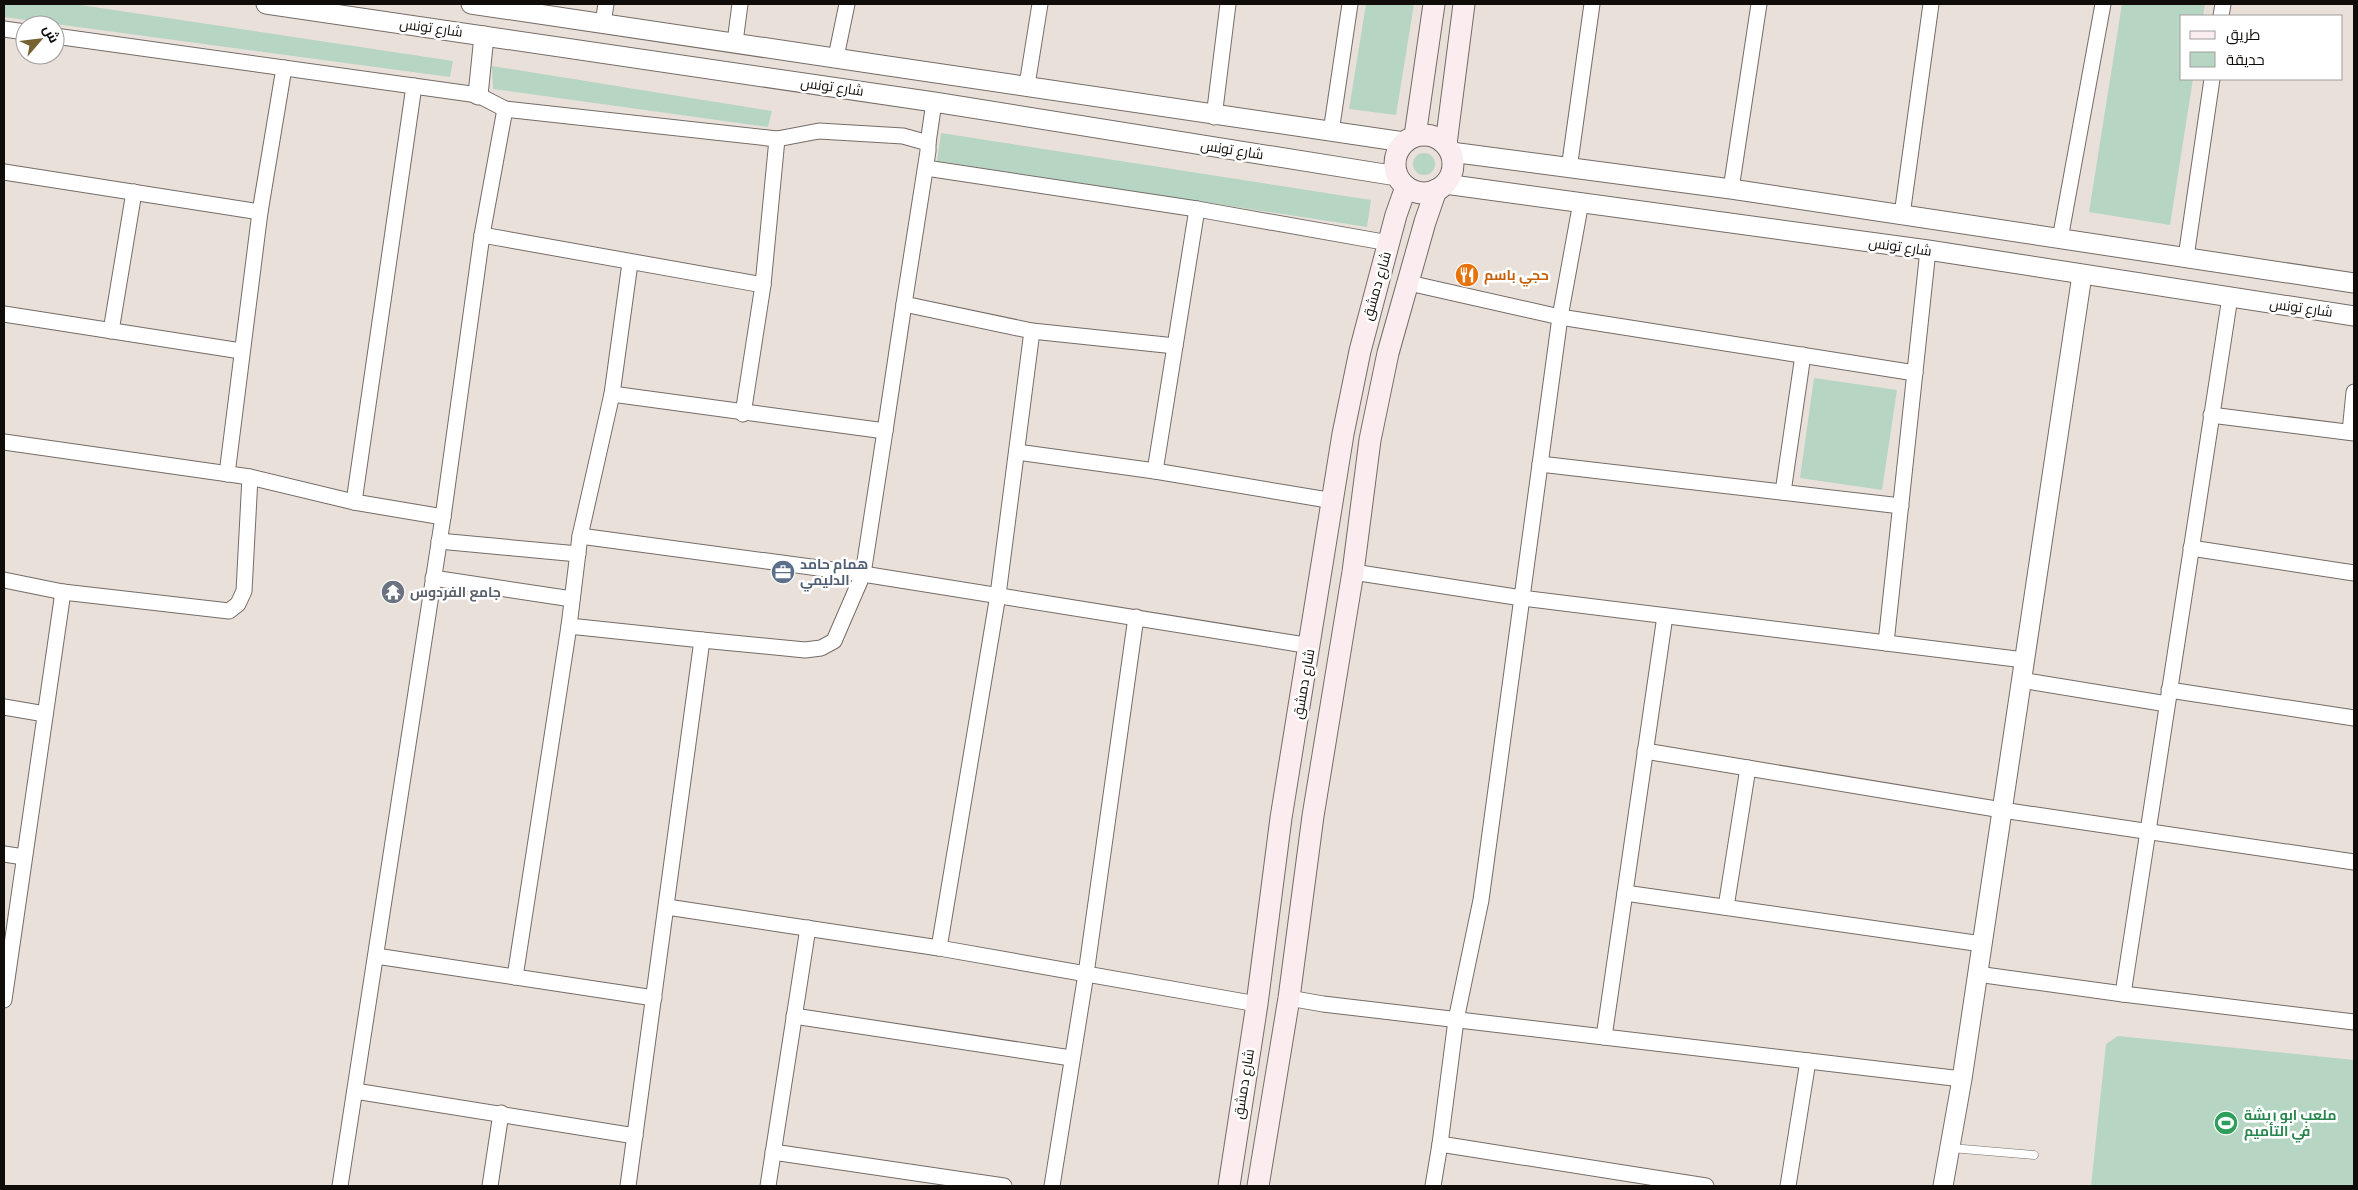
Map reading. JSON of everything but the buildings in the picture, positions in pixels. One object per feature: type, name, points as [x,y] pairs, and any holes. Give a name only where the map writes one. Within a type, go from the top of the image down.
[{"type":"main road","points":[[1434,4],[1410,139],[1395,158],[1402,182],[1421,193],[1441,187],[1453,169],[1448,148],[1464,4]]},
{"type":"main road","points":[[1410,139],[1431,135],[1448,148]]},
{"type":"main road","name":"شارع دمشق","points":[[1229,1186],[1257,1004],[1281,818],[1311,646],[1351,392],[1396,215],[1402,182]]},
{"type":"main road","name":"شارع دمشق","points":[[1258,1186],[1289,998],[1313,816],[1353,572],[1370,440],[1378,396],[1425,222],[1441,187]]},
{"type":"street","name":"شارع تونس","points":[[266,4],[309,7],[484,36],[934,102],[1402,182]]},
{"type":"street","points":[[471,4],[1027,85],[1214,116],[1331,132],[1410,139]]},
{"type":"street","points":[[603,23],[606,4]]},
{"type":"street","points":[[734,42],[740,4]]},
{"type":"street","points":[[836,57],[847,4]]},
{"type":"street","points":[[1027,85],[1040,4]]},
{"type":"street","points":[[1214,116],[1228,4]]},
{"type":"street","points":[[1331,132],[1350,4]]},
{"type":"street","points":[[1569,169],[1592,4]]},
{"type":"street","points":[[1731,189],[1759,4]]},
{"type":"street","points":[[1902,215],[1931,4]]},
{"type":"street","points":[[2060,239],[2103,4]]},
{"type":"street","points":[[478,95],[484,36]]},
{"type":"street","points":[[65,37],[478,95],[505,108],[776,139],[819,131],[903,136],[928,144]]},
{"type":"street","points":[[227,474],[260,212],[284,68]]},
{"type":"street","points":[[2186,258],[2212,80]]},
{"type":"street","points":[[354,502],[414,86]]},
{"type":"street","points":[[569,626],[805,650],[821,648],[834,641],[863,574],[926,168],[934,102]]},
{"type":"street","points":[[340,1186],[443,517],[482,235],[505,108]]},
{"type":"street","points":[[743,414],[762,284],[776,139]]},
{"type":"street","points":[[1448,148],[1569,169],[1731,189],[2261,269],[2354,280]]},
{"type":"street","points":[[926,168],[1197,209],[1389,243]]},
{"type":"street","points":[[4,172],[260,212]]},
{"type":"street","name":"شارع تونس","points":[[1441,187],[1581,202],[1928,250],[2354,316]]},
{"type":"street","points":[[111,331],[134,192]]},
{"type":"street","points":[[1433,1186],[1456,1020],[1480,900],[1560,317],[1581,202]]},
{"type":"street","points":[[1155,471],[1197,209]]},
{"type":"street","points":[[482,235],[630,263],[762,284]]},
{"type":"street","points":[[1886,643],[1928,250]]},
{"type":"street","points":[[515,977],[569,626],[580,536],[612,394],[630,263]]},
{"type":"street","points":[[2257,301],[2261,269]]},
{"type":"street","points":[[1942,1186],[1962,1079],[2082,275]]},
{"type":"street","points":[[1409,283],[1560,317],[1915,372]]},
{"type":"street","points":[[2123,994],[2230,297]]},
{"type":"street","points":[[904,304],[1032,330],[1175,346]]},
{"type":"street","points":[[4,314],[241,351]]},
{"type":"street","points":[[939,948],[998,595],[1032,330]]},
{"type":"street","points":[[1783,492],[1803,355]]},
{"type":"street","points":[[2212,416],[2352,432],[2354,392]]},
{"type":"street","points":[[612,394],[743,414],[885,431]]},
{"type":"street","points":[[4,442],[250,477],[354,502],[443,517]]},
{"type":"street","points":[[1016,452],[1155,471],[1334,501]]},
{"type":"street","points":[[1540,464],[1901,506]]},
{"type":"street","points":[[4,580],[63,592],[229,611],[238,604],[244,591],[250,477]]},
{"type":"street","points":[[580,536],[863,574],[1311,646]]},
{"type":"street","points":[[439,541],[578,554]]},
{"type":"street","points":[[2191,548],[2354,573]]},
{"type":"street","points":[[1353,572],[1522,598],[2024,660]]},
{"type":"street","points":[[433,578],[572,599]]},
{"type":"street","points":[[4,1000],[63,592]]},
{"type":"street","points":[[1604,1037],[1665,616]]},
{"type":"street","points":[[1052,1186],[1071,1058],[1086,974],[1136,617]]},
{"type":"street","points":[[628,1186],[702,640]]},
{"type":"street","points":[[2021,680],[2354,718]]},
{"type":"street","points":[[4,707],[45,714]]},
{"type":"street","points":[[1645,752],[2002,810],[2354,862]]},
{"type":"street","points":[[1726,907],[1748,768]]},
{"type":"street","points":[[4,854],[24,857]]},
{"type":"street","points":[[1625,893],[1982,944]]},
{"type":"street","points":[[667,907],[939,948],[1257,1004]]},
{"type":"street","points":[[768,1186],[808,928]]},
{"type":"street","points":[[376,956],[654,998]]},
{"type":"street","points":[[1977,974],[2354,1022]]},
{"type":"street","points":[[1289,998],[1323,1004],[1962,1079]]},
{"type":"street","points":[[794,1016],[1071,1058]]},
{"type":"street","points":[[1788,1186],[1808,1061]]},
{"type":"street","points":[[355,1091],[501,1112],[635,1136]]},
{"type":"street","points":[[490,1186],[501,1112]]},
{"type":"street","points":[[1440,1144],[1680,1184],[1706,1186]]},
{"type":"street","points":[[773,1152],[912,1180],[1004,1186]]},
{"type":"lane","points":[[1949,1148],[2034,1155]]},
{"type":"green space","points":[[4,4],[74,4],[453,61],[450,77],[65,25],[65,15],[15,15],[15,18],[4,17]]},
{"type":"green space","points":[[1366,4],[1414,4],[1396,115],[1349,109]]},
{"type":"green space","points":[[2122,4],[2205,4],[2203,15],[2180,15],[2180,80],[2193,80],[2170,225],[2089,212]]},
{"type":"green space","points":[[492,66],[772,111],[768,127],[493,89]]},
{"type":"green space","points":[[941,133],[1371,200],[1367,227],[937,161]]},
{"type":"green space","points":[[1424,153],[1432,156],[1435,164],[1432,172],[1424,175],[1416,172],[1413,164],[1416,156]]},
{"type":"green space","points":[[1814,378],[1897,390],[1882,490],[1800,478]]},
{"type":"green space","name":"ملعب ابو ريشة في التأميم","points":[[2118,1036],[2354,1060],[2354,1186],[2091,1186],[2106,1044]]},
{"type":"place","name":"حجي باسم","points":[[1467,275]]},
{"type":"place","name":"همام حامد الدليمي","points":[[783,572]]},
{"type":"place","name":"جامع الفردوس","points":[[393,592]]},
{"type":"place","name":"ملعب ابو ريشة في التأميم","points":[[2226,1123]]}]
